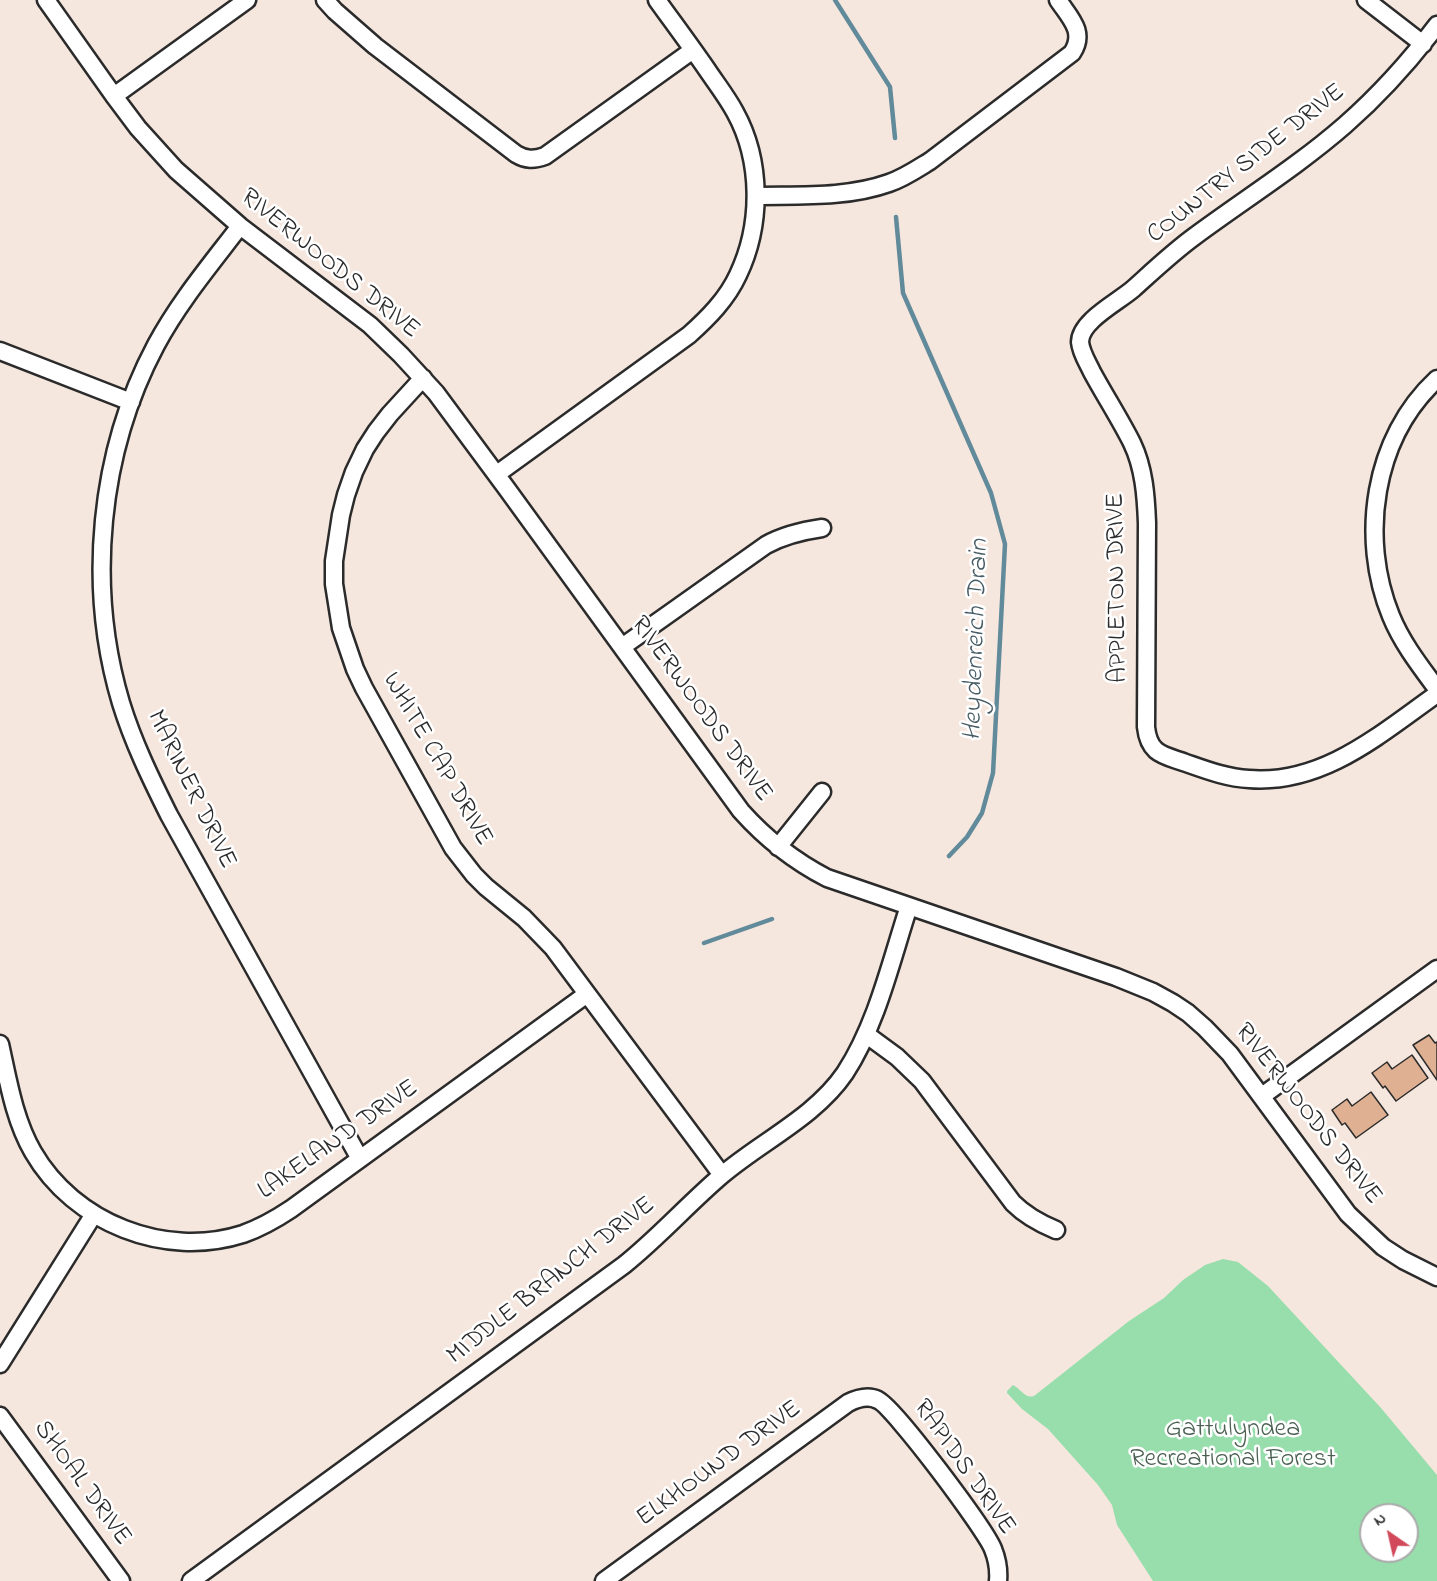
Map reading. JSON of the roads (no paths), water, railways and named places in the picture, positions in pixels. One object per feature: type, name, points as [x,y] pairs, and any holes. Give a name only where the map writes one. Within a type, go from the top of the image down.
[{"type":"street","name":"RIVERWOODS DRIVE","points":[[46,0],[138,128],[176,170],[240,226],[370,325],[423,378],[448,408],[741,811],[777,847],[827,878],[1116,977],[1153,992],[1188,1013],[1230,1054],[1348,1214],[1383,1246],[1403,1260],[1437,1277]]},
{"type":"street","points":[[114,96],[247,0]]},
{"type":"street","points":[[325,0],[352,27],[384,53],[516,154],[530,159],[545,156],[693,50]]},
{"type":"street","points":[[496,474],[689,335],[728,293],[744,260],[753,228],[756,196],[753,164],[743,129],[724,94],[657,0]]},
{"type":"street","points":[[756,196],[830,194],[873,188],[901,178],[930,161],[1066,60],[1072,53],[1078,40],[1076,27],[1058,0]]},
{"type":"street","points":[[1366,0],[1423,44]]},
{"type":"street","name":"COUNTRY SIDE DRIVE","points":[[1081,336],[1084,327],[1132,290],[1184,244],[1297,163],[1345,125],[1398,74],[1437,25]]},
{"type":"street","name":"MARINER DRIVE","points":[[240,226],[184,300],[169,324],[157,344],[131,402],[110,478],[102,560],[104,617],[120,701],[141,757],[169,816],[360,1159]]},
{"type":"street","name":"APPLETON DRIVE","points":[[1081,336],[1082,351],[1133,446],[1143,477],[1147,523],[1146,727],[1150,745],[1162,754],[1232,777],[1266,779],[1294,775],[1319,769],[1356,751],[1437,692]]},
{"type":"street","points":[[0,351],[131,402]]},
{"type":"street","name":"WHITE CAP DRIVE","points":[[423,378],[376,432],[354,472],[346,495],[337,538],[334,584],[341,628],[355,669],[458,855],[486,887],[538,931],[553,948],[722,1175]]},
{"type":"street","points":[[1437,379],[1419,399],[1394,439],[1385,459],[1375,506],[1374,528],[1379,573],[1391,616],[1412,655],[1437,692]]},
{"type":"street","points":[[622,647],[765,545],[797,532],[822,528]]},
{"type":"street","points":[[777,847],[822,792]]},
{"type":"street","name":"MIDDLE BRANCH DRIVE","points":[[191,1581],[624,1265],[659,1236],[722,1175],[797,1120],[830,1091],[843,1076],[867,1035],[909,906]]},
{"type":"street","points":[[1262,1096],[1437,969]]},
{"type":"street","name":"LAKELAND DRIVE","points":[[0,1044],[19,1121],[34,1154],[66,1193],[110,1224],[144,1236],[182,1242],[203,1241],[242,1234],[275,1219],[587,994]]},
{"type":"street","points":[[867,1035],[897,1057],[922,1081],[1013,1203],[1038,1223],[1056,1230]]},
{"type":"street","points":[[0,1364],[94,1214]]},
{"type":"street","name":"ELKHOUND DRIVE","points":[[603,1581],[848,1403],[858,1398],[869,1397]]},
{"type":"street","name":"RAPIDS DRIVE","points":[[869,1397],[880,1400],[888,1407],[980,1528],[995,1556],[998,1581]]},
{"type":"street","name":"SHOAL DRIVE","points":[[0,1416],[121,1581]]},
{"type":"waterway","name":"Heydenreich Drain","points":[[835,0],[890,87],[895,138]]},
{"type":"waterway","name":"Heydenreich Drain","points":[[896,217],[903,293],[991,493],[1005,544],[993,773],[982,813],[967,837],[949,856]]},
{"type":"waterway","name":"Heydenreich Drain","points":[[704,943],[772,919]]},
{"type":"park label","name":"Gattulyndea Recreational Forest","points":[[1233,1446]]}]
